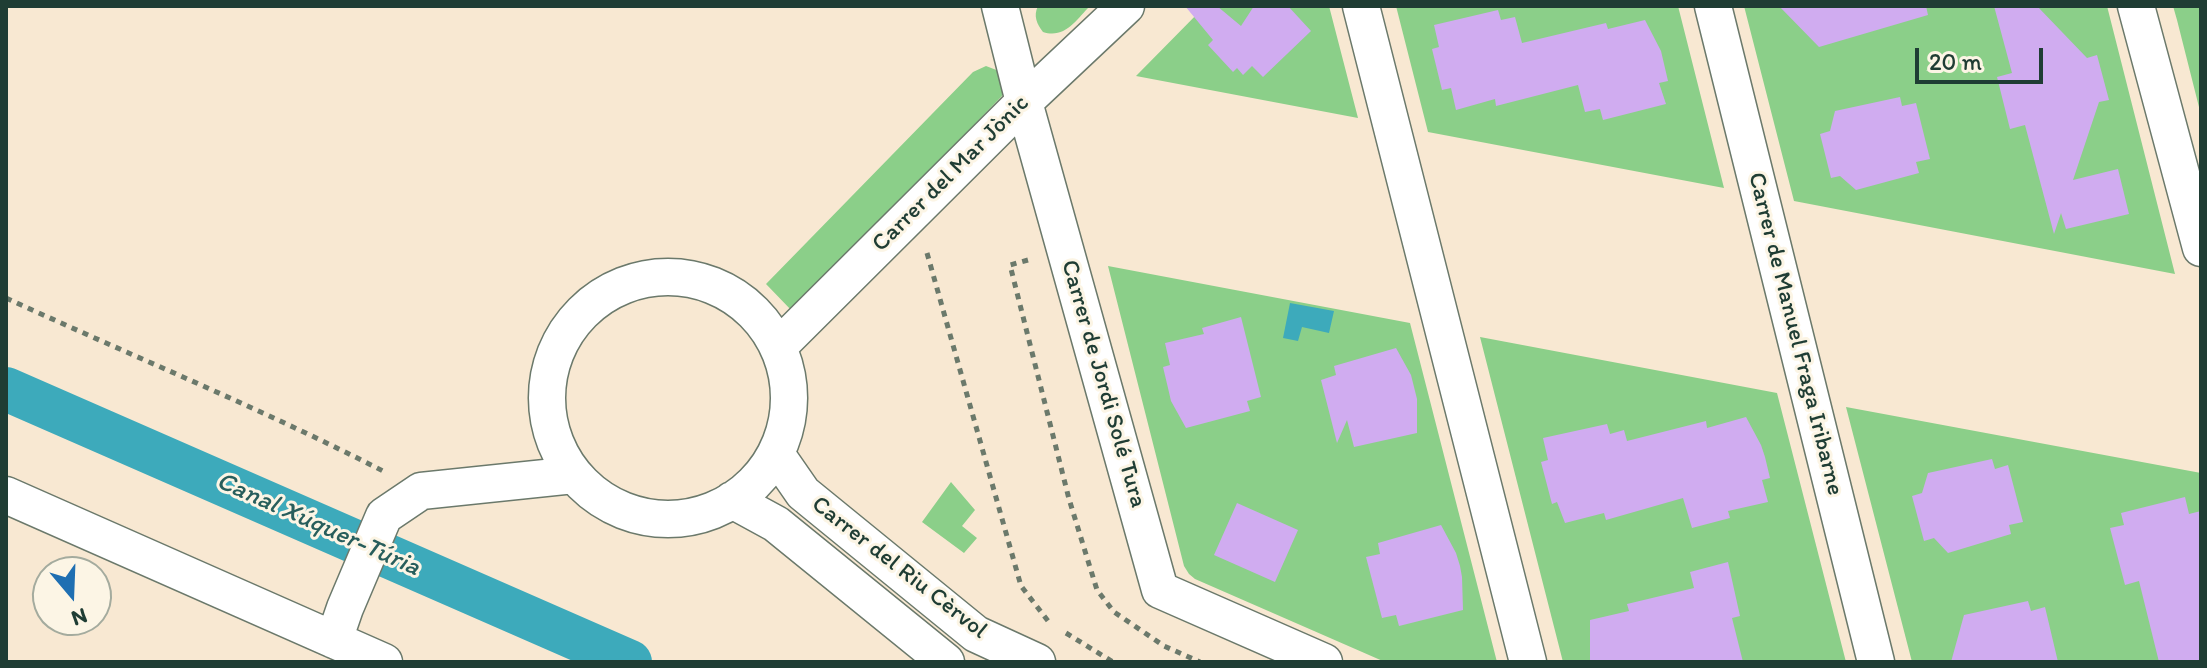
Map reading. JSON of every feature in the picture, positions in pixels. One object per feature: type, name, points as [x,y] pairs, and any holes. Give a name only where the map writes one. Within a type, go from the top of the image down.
[{"type":"street","name":"Carrer de Jordi Solé Tura","points":[[1000,6],[1160,590],[1324,662]]},
{"type":"street","name":"Carrer del Mar Jònic","points":[[779,346],[1024,102],[1126,6]]},
{"type":"street","points":[[1361,6],[1528,662]]},
{"type":"street","name":"Carrer de Manuel Fraga Iribarne","points":[[1713,6],[1876,662]]},
{"type":"street","points":[[2136,6],[2201,248]]},
{"type":"street","points":[[682,276],[722,288],[755,312],[779,346],[789,382],[788,419],[776,454],[757,481],[732,500],[700,515],[665,519],[631,514],[599,499],[574,475],[553,440],[545,399],[552,358],[572,322],[602,295],[641,279],[682,276]]},
{"type":"street","name":"Carrer del Riu Cèrvol","points":[[776,454],[803,493],[976,634],[1037,662]]},
{"type":"street","points":[[339,624],[384,516],[421,491],[574,475]]},
{"type":"street","points":[[6,495],[339,624],[384,662]]},
{"type":"street","name":"Carrer del Riu Cèrvol","points":[[732,500],[776,524],[946,662]]},
{"type":"path","points":[[915,210],[1021,586],[1048,622],[1113,662]]},
{"type":"path","points":[[1034,258],[1010,265],[1069,499],[1097,590],[1114,612],[1164,646],[1200,662]]},
{"type":"path","points":[[6,298],[282,420],[421,491]]},
{"type":"green space","points":[[1038,6],[1090,6],[1070,27],[1051,33],[1043,32],[1037,23]]},
{"type":"green space","points":[[1205,6],[1329,6],[1358,118],[1136,76]]},
{"type":"green space","points":[[1396,6],[1678,6],[1724,188],[1428,132]]},
{"type":"green space","points":[[1744,6],[2107,6],[2175,274],[1794,201]]},
{"type":"green space","points":[[2173,6],[2201,6],[2201,115],[2177,20]]},
{"type":"green space","points":[[986,66],[999,71],[1005,85],[1002,96],[793,312],[766,284],[973,72]]},
{"type":"green space","points":[[1108,266],[1410,323],[1497,662],[1385,662],[1189,574],[1184,566]]},
{"type":"green space","points":[[1480,337],[1777,393],[1846,662],[1563,662]]},
{"type":"green space","points":[[1846,407],[2201,473],[2201,662],[1912,662]]},
{"type":"green space","points":[[951,482],[975,510],[962,526],[977,538],[964,553],[922,522]]},
{"type":"water","points":[[1290,303],[1334,311],[1329,333],[1302,327],[1298,341],[1283,338]]},
{"type":"building","points":[[1185,6],[1217,6],[1241,26],[1254,6],[1288,6],[1311,31],[1263,77],[1252,66],[1243,75],[1237,68],[1233,72],[1208,45],[1213,40]]},
{"type":"building","points":[[1779,6],[1926,6],[1928,15],[1819,47]]},
{"type":"building","points":[[1994,6],[2037,6],[2087,58],[2097,55],[2109,100],[2099,102],[2073,180],[2118,169],[2129,214],[2066,229],[2061,213],[2054,234],[2025,125],[2010,129],[1997,77],[2012,73]]},
{"type":"building","points":[[1498,10],[1501,20],[1515,17],[1522,43],[1606,23],[1608,29],[1645,20],[1661,51],[1668,81],[1659,83],[1666,104],[1603,120],[1600,109],[1585,112],[1578,85],[1496,106],[1495,99],[1456,110],[1451,88],[1442,90],[1432,49],[1439,47],[1434,25]]},
{"type":"building","points":[[1900,97],[1902,106],[1916,103],[1930,159],[1916,162],[1919,173],[1856,190],[1840,176],[1831,178],[1820,134],[1830,131],[1835,111]]},
{"type":"building","points":[[1241,317],[1261,397],[1247,401],[1250,411],[1186,428],[1171,401],[1163,367],[1170,365],[1165,343],[1204,334],[1202,328]]},
{"type":"building","points":[[1396,348],[1411,375],[1417,399],[1417,433],[1354,447],[1347,420],[1337,443],[1321,380],[1336,375],[1334,366]]},
{"type":"building","points":[[1746,417],[1765,457],[1770,478],[1762,480],[1768,502],[1728,511],[1730,518],[1692,528],[1683,498],[1606,520],[1604,513],[1565,523],[1557,502],[1552,504],[1541,462],[1548,460],[1543,438],[1607,424],[1610,434],[1624,430],[1627,441],[1706,421],[1707,428]]},
{"type":"building","points":[[1992,459],[1995,469],[2008,465],[2023,522],[2009,525],[2011,534],[1948,553],[1934,538],[1924,541],[1912,496],[1922,493],[1928,473]]},
{"type":"building","points":[[2185,497],[2189,514],[2201,511],[2201,662],[2159,662],[2139,581],[2125,585],[2110,528],[2124,525],[2121,513]]},
{"type":"building","points":[[1237,503],[1298,530],[1275,582],[1214,555]]},
{"type":"building","points":[[1441,525],[1460,566],[1463,610],[1399,626],[1396,615],[1382,618],[1366,557],[1380,554],[1378,543]]},
{"type":"building","points":[[1728,562],[1740,616],[1732,618],[1743,662],[1590,662],[1590,620],[1629,611],[1627,604],[1694,588],[1690,572]]},
{"type":"building","points":[[2028,601],[2031,611],[2045,607],[2058,662],[1951,662],[1964,615]]},
{"type":"waterway","name":"Canal Xúquer-Túria","points":[[6,389],[630,662]]}]
